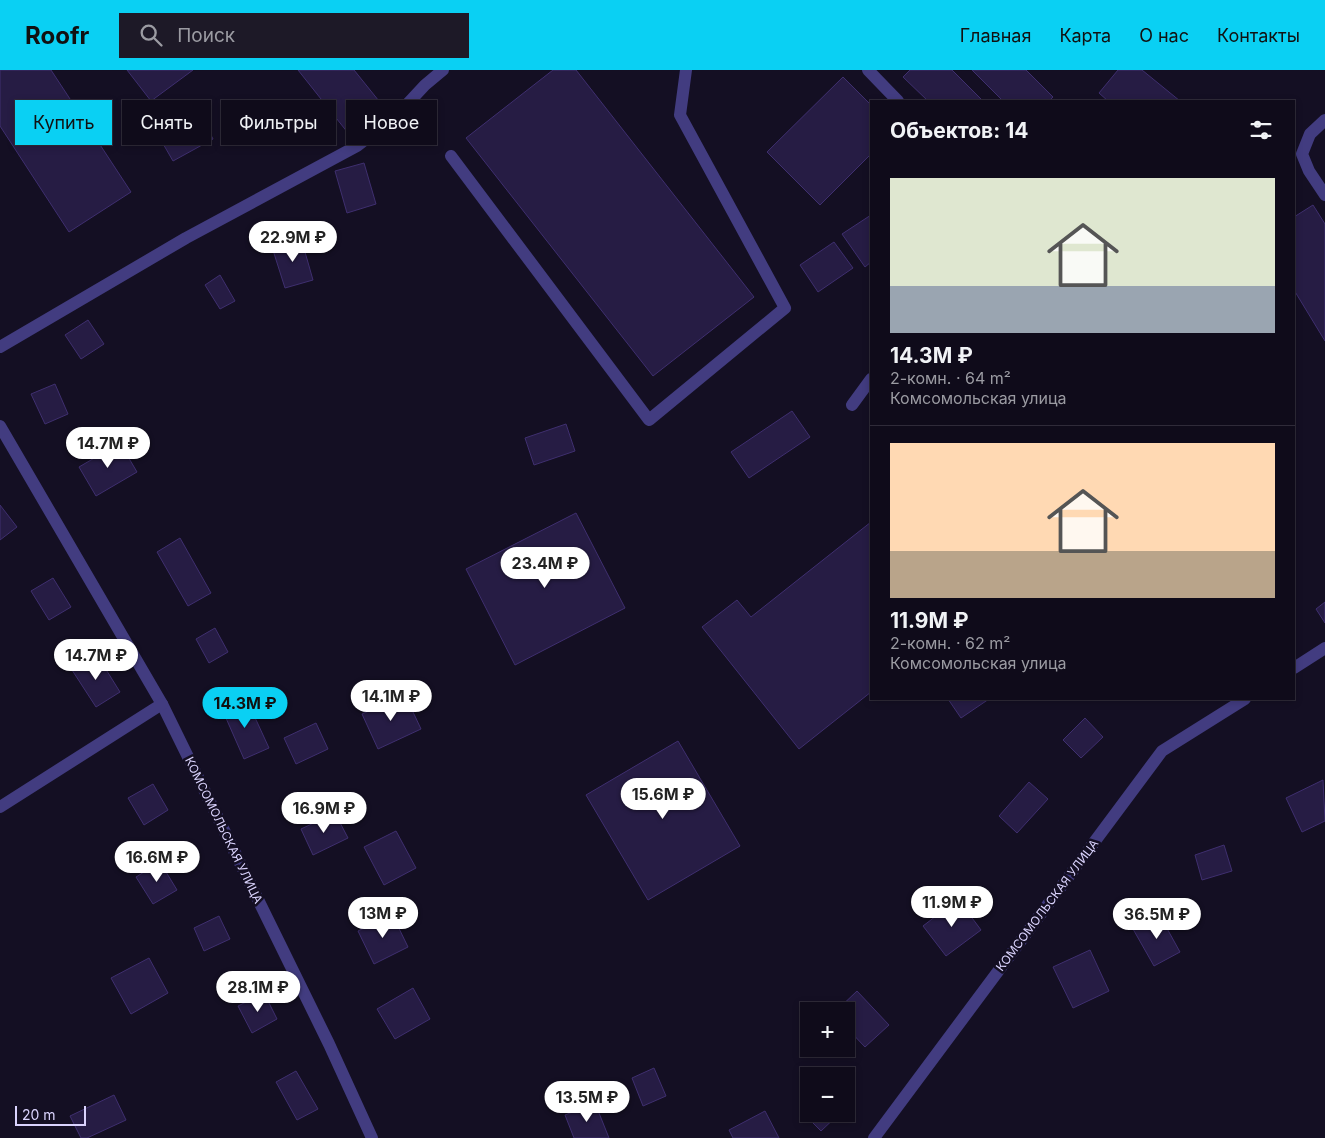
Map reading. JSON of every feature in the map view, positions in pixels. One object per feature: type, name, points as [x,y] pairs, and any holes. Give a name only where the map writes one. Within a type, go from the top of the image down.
[{"type":"street","points":[[0,347],[186,238],[357,146],[398,114],[425,85],[443,70]]},
{"type":"street","points":[[451,156],[649,420],[785,308],[680,115],[686,70]]},
{"type":"street","points":[[868,70],[897,100]]},
{"type":"street","points":[[1325,120],[1310,134],[1302,154],[1309,170],[1325,195]]},
{"type":"street","points":[[852,405],[870,379]]},
{"type":"street","name":"КОМСОМОЛЬСКАЯ УЛИЦА","points":[[0,426],[162,704],[329,1044],[372,1138]]},
{"type":"street","points":[[1295,667],[1325,648]]},
{"type":"street","name":"КОМСОМОЛЬСКАЯ УЛИЦА","points":[[874,1138],[1162,751],[1243,700]]},
{"type":"street","points":[[0,807],[162,704]]},
{"type":"building","points":[[0,70],[51,70],[71,100],[15,100],[15,145],[100,145],[131,192],[69,232],[0,126]]},
{"type":"building","points":[[127,70],[193,70],[152,100],[150,100]]},
{"type":"building","points":[[298,70],[354,70],[378,100],[346,100],[346,130],[336,118],[336,100],[322,100]]},
{"type":"building","points":[[553,70],[576,70],[754,297],[653,376],[466,138]]},
{"type":"building","points":[[910,70],[952,70],[982,100],[927,100],[903,77]]},
{"type":"building","points":[[972,70],[1026,70],[1053,97],[1050,100],[1002,100]]},
{"type":"building","points":[[1118,70],[1142,70],[1179,100],[1107,100],[1099,93]]},
{"type":"building","points":[[843,77],[870,104],[870,155],[820,205],[767,152]]},
{"type":"building","points":[[164,145],[202,145],[173,161]]},
{"type":"building","points":[[364,163],[376,204],[347,213],[335,171]]},
{"type":"building","points":[[1313,205],[1325,224],[1325,341],[1295,292],[1295,216]]},
{"type":"building","points":[[870,216],[870,263],[865,267],[842,234]]},
{"type":"building","points":[[301,238],[313,280],[285,288],[272,247]]},
{"type":"building","points":[[834,242],[853,268],[818,292],[800,265]]},
{"type":"building","points":[[220,275],[235,301],[220,309],[205,285]]},
{"type":"building","points":[[88,320],[104,344],[81,359],[65,335]]},
{"type":"building","points":[[55,384],[68,414],[45,424],[31,394]]},
{"type":"building","points":[[792,411],[810,437],[749,478],[731,452]]},
{"type":"building","points":[[566,424],[575,451],[534,465],[525,438]]},
{"type":"building","points":[[120,443],[137,472],[96,496],[79,467]]},
{"type":"building","points":[[0,505],[17,527],[0,540]]},
{"type":"building","points":[[576,513],[625,608],[515,665],[466,569]]},
{"type":"building","points":[[870,523],[870,693],[799,749],[702,627],[737,600],[751,617]]},
{"type":"building","points":[[180,538],[211,593],[188,606],[157,552]]},
{"type":"building","points":[[53,578],[71,607],[49,620],[31,591]]},
{"type":"building","points":[[1325,602],[1325,623],[1316,609]]},
{"type":"building","points":[[215,628],[228,652],[209,663],[196,639]]},
{"type":"building","points":[[97,655],[120,692],[96,707],[72,670]]},
{"type":"building","points":[[405,695],[421,729],[378,749],[362,714]]},
{"type":"building","points":[[246,698],[269,748],[244,759],[222,709]]},
{"type":"building","points":[[949,700],[988,700],[961,718]]},
{"type":"building","points":[[1085,718],[1103,737],[1081,758],[1063,740]]},
{"type":"building","points":[[316,723],[328,749],[296,764],[284,738]]},
{"type":"building","points":[[678,741],[740,846],[648,900],[586,795]]},
{"type":"building","points":[[1323,780],[1325,821],[1302,832],[1286,798]]},
{"type":"building","points":[[1029,782],[1048,799],[1017,833],[999,816]]},
{"type":"building","points":[[153,784],[168,810],[144,825],[128,798]]},
{"type":"building","points":[[335,813],[348,838],[313,855],[301,829]]},
{"type":"building","points":[[396,831],[416,868],[384,885],[364,847]]},
{"type":"building","points":[[1224,845],[1232,871],[1202,880],[1195,855]]},
{"type":"building","points":[[160,862],[177,890],[153,904],[136,877]]},
{"type":"building","points":[[958,899],[981,930],[946,956],[923,926]]},
{"type":"building","points":[[392,914],[408,947],[374,964],[358,931]]},
{"type":"building","points":[[1159,914],[1180,952],[1154,966],[1133,929]]},
{"type":"building","points":[[219,916],[230,939],[204,951],[194,928]]},
{"type":"building","points":[[1090,950],[1109,991],[1073,1008],[1053,967]]},
{"type":"building","points":[[149,958],[168,993],[131,1014],[111,978]]},
{"type":"building","points":[[413,988],[430,1019],[395,1039],[377,1009]]},
{"type":"building","points":[[857,991],[889,1025],[865,1047],[855,1036],[855,1002],[845,1002]]},
{"type":"building","points":[[264,993],[277,1019],[252,1033],[238,1006]]},
{"type":"building","points":[[654,1068],[666,1096],[643,1106],[632,1078]]},
{"type":"building","points":[[296,1071],[318,1109],[297,1120],[276,1082]]},
{"type":"building","points":[[114,1095],[126,1120],[87,1138],[81,1138],[70,1116]]},
{"type":"building","points":[[595,1103],[609,1138],[574,1138],[565,1115]]},
{"type":"building","points":[[765,1111],[779,1138],[733,1138],[729,1130]]},
{"type":"building","points":[[812,1122],[831,1122],[821,1131]]}]
